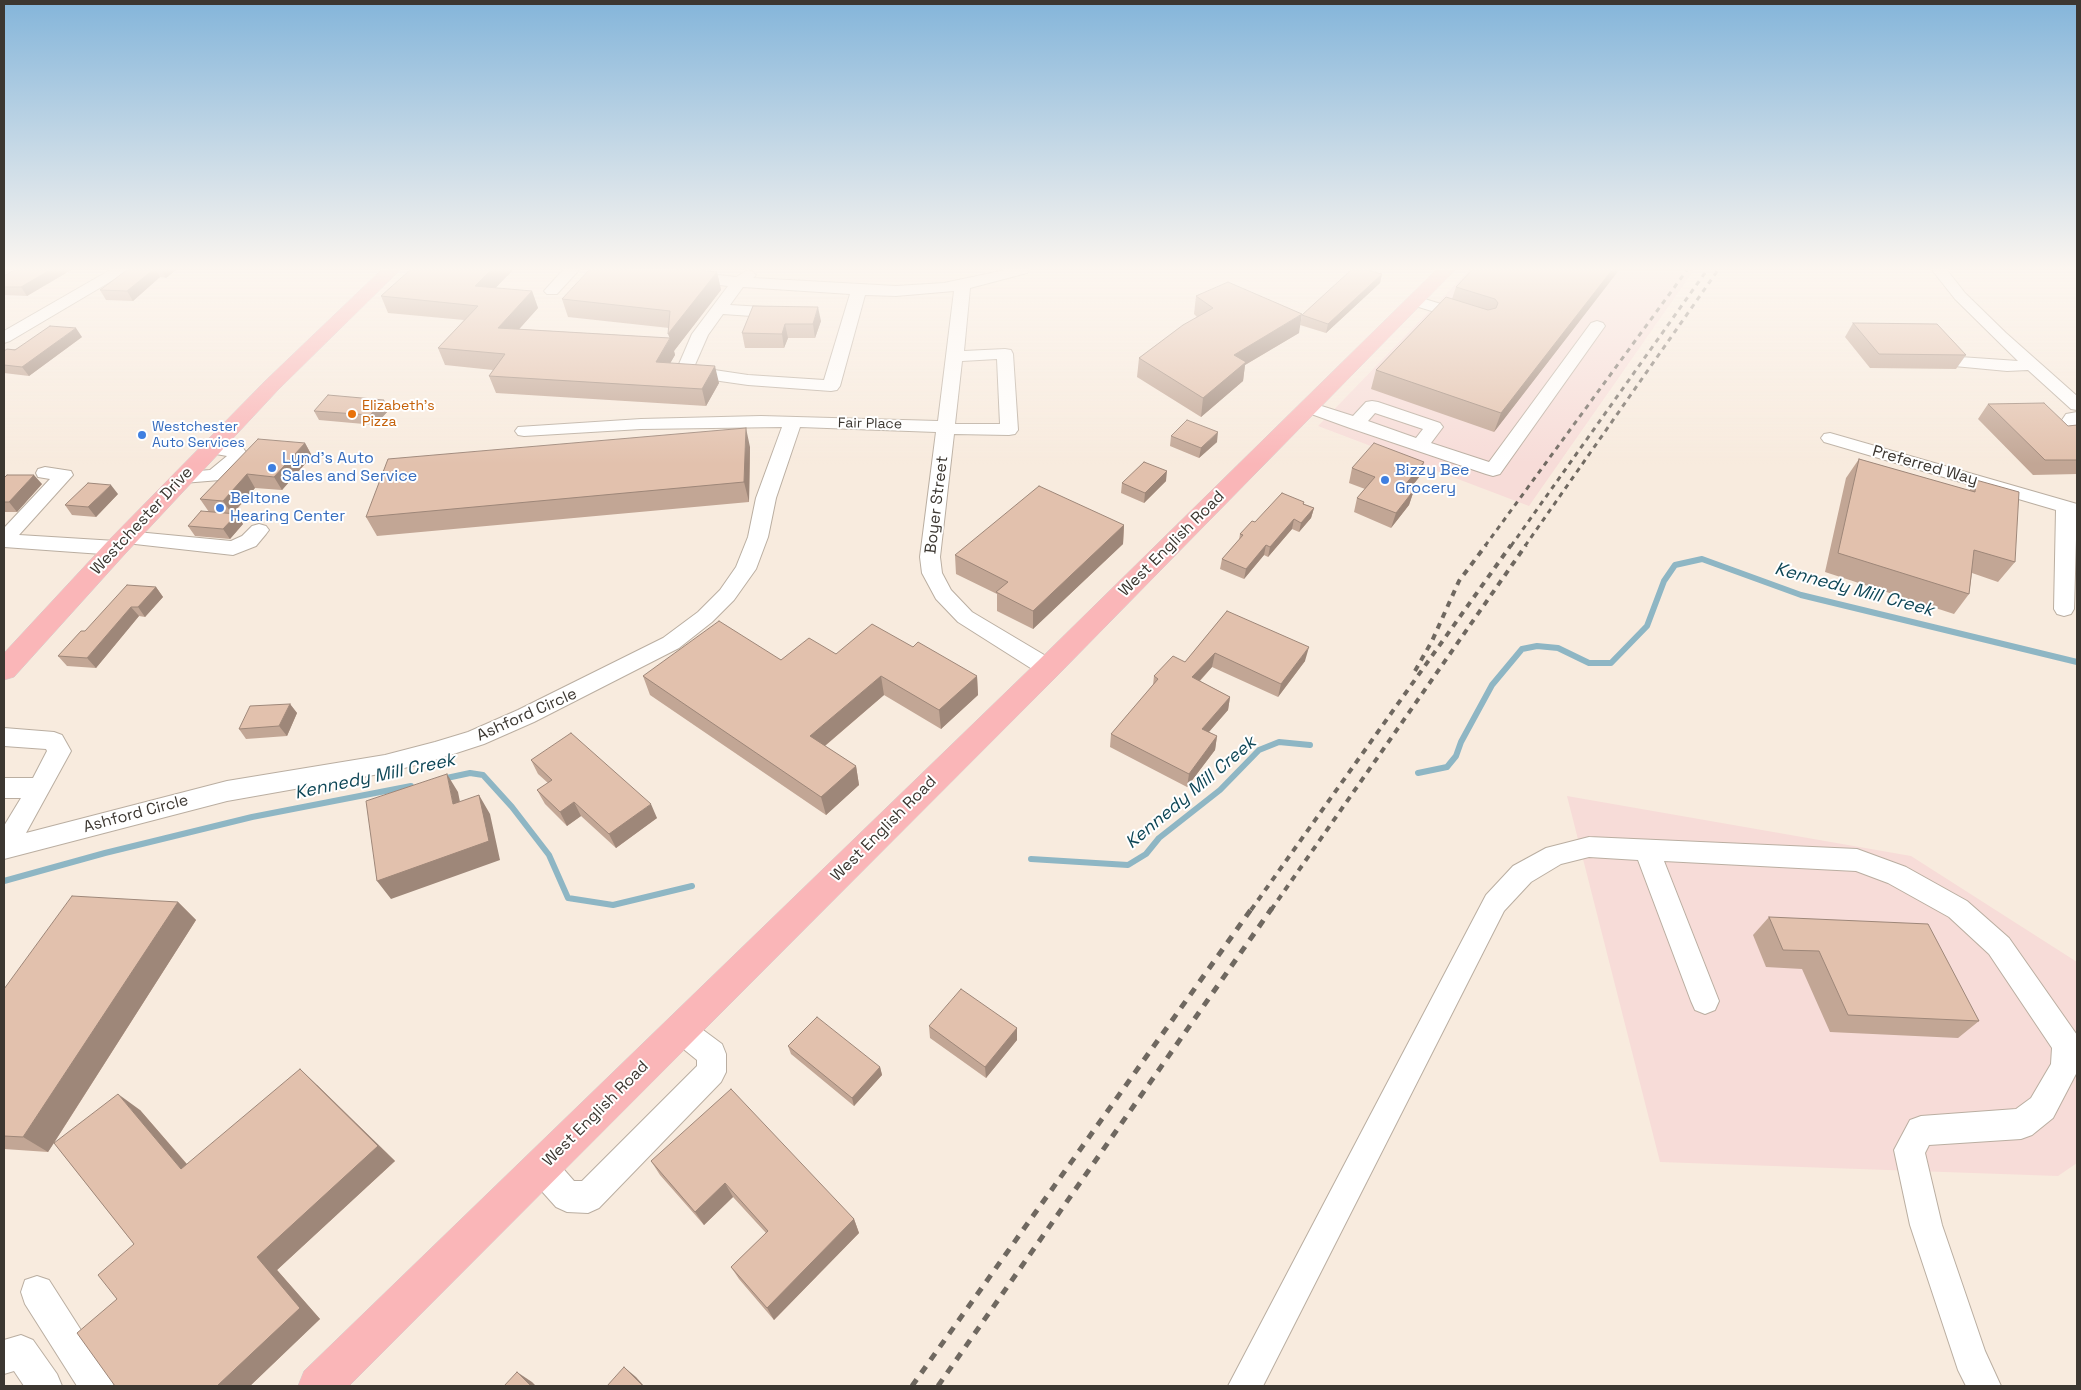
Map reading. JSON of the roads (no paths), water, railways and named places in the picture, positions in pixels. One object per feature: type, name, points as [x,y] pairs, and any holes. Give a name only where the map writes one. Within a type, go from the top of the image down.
[{"type":"main road","name":"Westchester Drive","points":[[4,670],[121,542],[272,384],[323,335]]},
{"type":"main road","name":"West English Road","points":[[319,1386],[1048,668],[1381,335]]},
{"type":"street","points":[[700,335],[684,371],[748,380],[831,386],[846,335]]},
{"type":"street","name":"Boyer Street","points":[[957,335],[930,558],[932,573],[943,594],[965,618],[1048,668]]},
{"type":"street","points":[[1309,406],[1356,424],[1372,406],[1434,427],[1420,445],[1492,470],[1591,335]]},
{"type":"street","points":[[2000,335],[2077,405]]},
{"type":"street","points":[[2019,353],[1956,355],[2007,366],[2032,365]]},
{"type":"street","name":"Fair Place","points":[[524,431],[641,424],[761,421],[932,425],[946,429],[1009,430],[1005,354],[955,356]]},
{"type":"street","points":[[2077,418],[2072,418],[2071,420],[2077,426]]},
{"type":"street","name":"Ashford Circle","points":[[4,848],[170,804],[227,791],[385,764],[435,752],[476,738],[518,720],[671,643],[705,618],[727,595],[746,569],[758,537],[766,498],[786,437],[793,423]]},
{"type":"street","name":"Preferred Way","points":[[1830,438],[2072,508]]},
{"type":"street","points":[[4,540],[64,475],[45,474]]},
{"type":"street","points":[[2064,608],[2072,508]]},
{"type":"street","points":[[4,540],[121,542],[233,548],[249,541],[259,530]]},
{"type":"street","points":[[4,737],[54,741],[59,751],[40,788],[4,848]]},
{"type":"street","points":[[4,788],[40,788]]},
{"type":"street","points":[[1245,1386],[1495,903],[1522,874],[1556,855],[1588,847],[1857,860],[1897,875],[1958,909],[1999,946],[2067,1045],[2065,1067],[2042,1108],[2021,1124],[1921,1131],[1909,1150],[1926,1225],[1970,1358],[1984,1386]]},
{"type":"street","points":[[1647,850],[1705,1001]]},
{"type":"street","points":[[541,1168],[568,1196],[588,1197],[711,1072],[712,1054],[681,1030]]},
{"type":"street","points":[[37,1292],[97,1386]]},
{"type":"street","points":[[4,1357],[21,1352],[45,1386]]},
{"type":"waterway","name":"Kennedy Mill Creek","points":[[1418,773],[1447,767],[1456,756],[1461,742],[1492,685],[1522,649],[1537,646],[1558,648],[1589,663],[1611,663],[1647,626],[1664,581],[1675,565],[1702,559],[1801,595],[2077,662]]},
{"type":"waterway","name":"Kennedy Mill Creek","points":[[1031,859],[1128,865],[1146,854],[1159,838],[1220,790],[1259,750],[1279,742],[1310,745]]},
{"type":"waterway","name":"Kennedy Mill Creek","points":[[442,779],[470,773],[483,775],[512,807],[549,855],[568,898],[613,905],[692,886]]},
{"type":"waterway","name":"Kennedy Mill Creek","points":[[4,881],[105,853],[252,817],[411,786]]},
{"type":"railway","points":[[1485,546],[1640,335]]},
{"type":"railway","points":[[1511,546],[1661,335]]},
{"type":"railway","points":[[1525,546],[1673,335]]},
{"type":"railway","points":[[1415,671],[1432,641],[1459,581],[1486,545]]},
{"type":"railway","points":[[1251,910],[1511,545]]},
{"type":"railway","points":[[1271,910],[1526,545]]},
{"type":"railway","points":[[912,1386],[1252,908]]},
{"type":"railway","points":[[938,1386],[1272,908]]},
{"type":"place","name":"Elizabeth's Pizza","points":[[352,414]]},
{"type":"place","name":"Westchester Auto Services","points":[[142,435]]},
{"type":"place","name":"Lynd's Auto Sales and Service","points":[[272,468]]},
{"type":"place","name":"Bizzy Bee Grocery","points":[[1385,480]]},
{"type":"place","name":"Beltone Hearing Center","points":[[220,508]]}]
